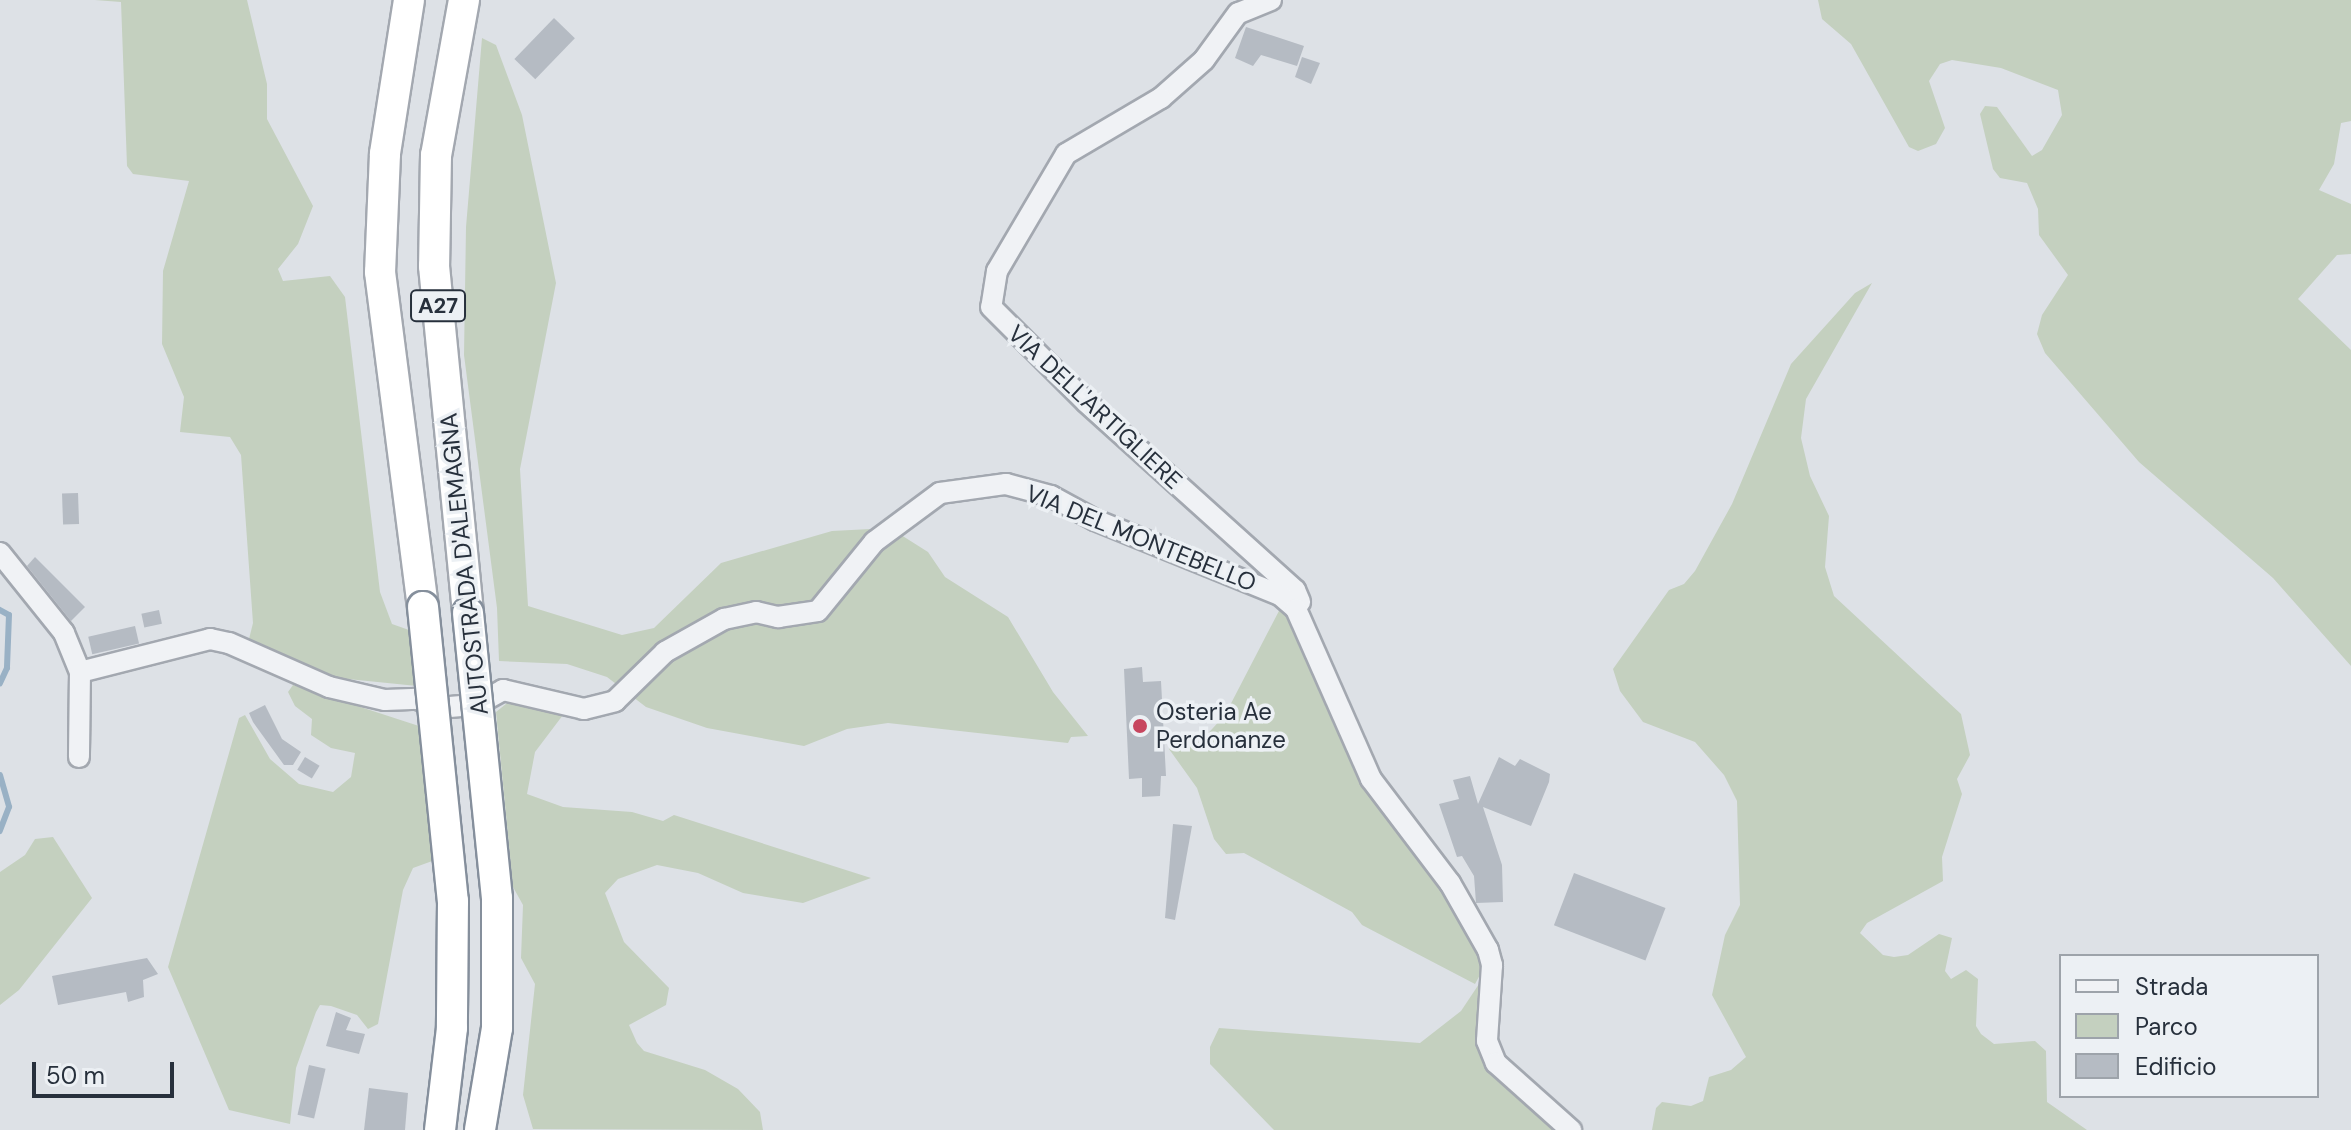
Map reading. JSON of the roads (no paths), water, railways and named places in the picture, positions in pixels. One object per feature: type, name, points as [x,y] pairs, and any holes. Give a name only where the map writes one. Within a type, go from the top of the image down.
[{"type":"highway","name":"AUTOSTRADA D'ALEMAGNA","points":[[409,0],[385,154],[380,272],[423,607],[453,901],[452,1028],[440,1130]]},
{"type":"highway","name":"AUTOSTRADA D'ALEMAGNA","points":[[464,0],[436,155],[434,266],[497,898],[497,1028],[480,1130]]},
{"type":"street","name":"VIA DELL'ARTIGLIERE","points":[[1271,0],[1238,13],[1204,60],[1161,98],[1066,154],[997,271],[991,307],[1086,402],[1295,590],[1301,602],[1296,609]]},
{"type":"street","name":"VIA DEL MONTEBELLO","points":[[80,672],[210,639],[329,687],[385,700],[418,699],[438,708],[476,705],[503,690],[584,709],[615,701],[665,652],[724,619],[756,612],[778,617],[818,611],[901,518],[940,493],[977,485],[1006,484],[1051,496],[1095,520],[1280,595],[1296,609]]},
{"type":"street","points":[[0,553],[64,633],[80,672],[79,757]]},
{"type":"street","points":[[1296,609],[1371,779],[1450,883],[1488,950],[1492,965],[1487,1041],[1496,1063],[1571,1130]]},
{"type":"waterway","points":[[0,610],[9,615],[7,668],[0,683]]},
{"type":"waterway","points":[[0,775],[9,807],[0,831]]},
{"type":"place","name":"Osteria Ae Perdonanze","points":[[1140,726]]}]
